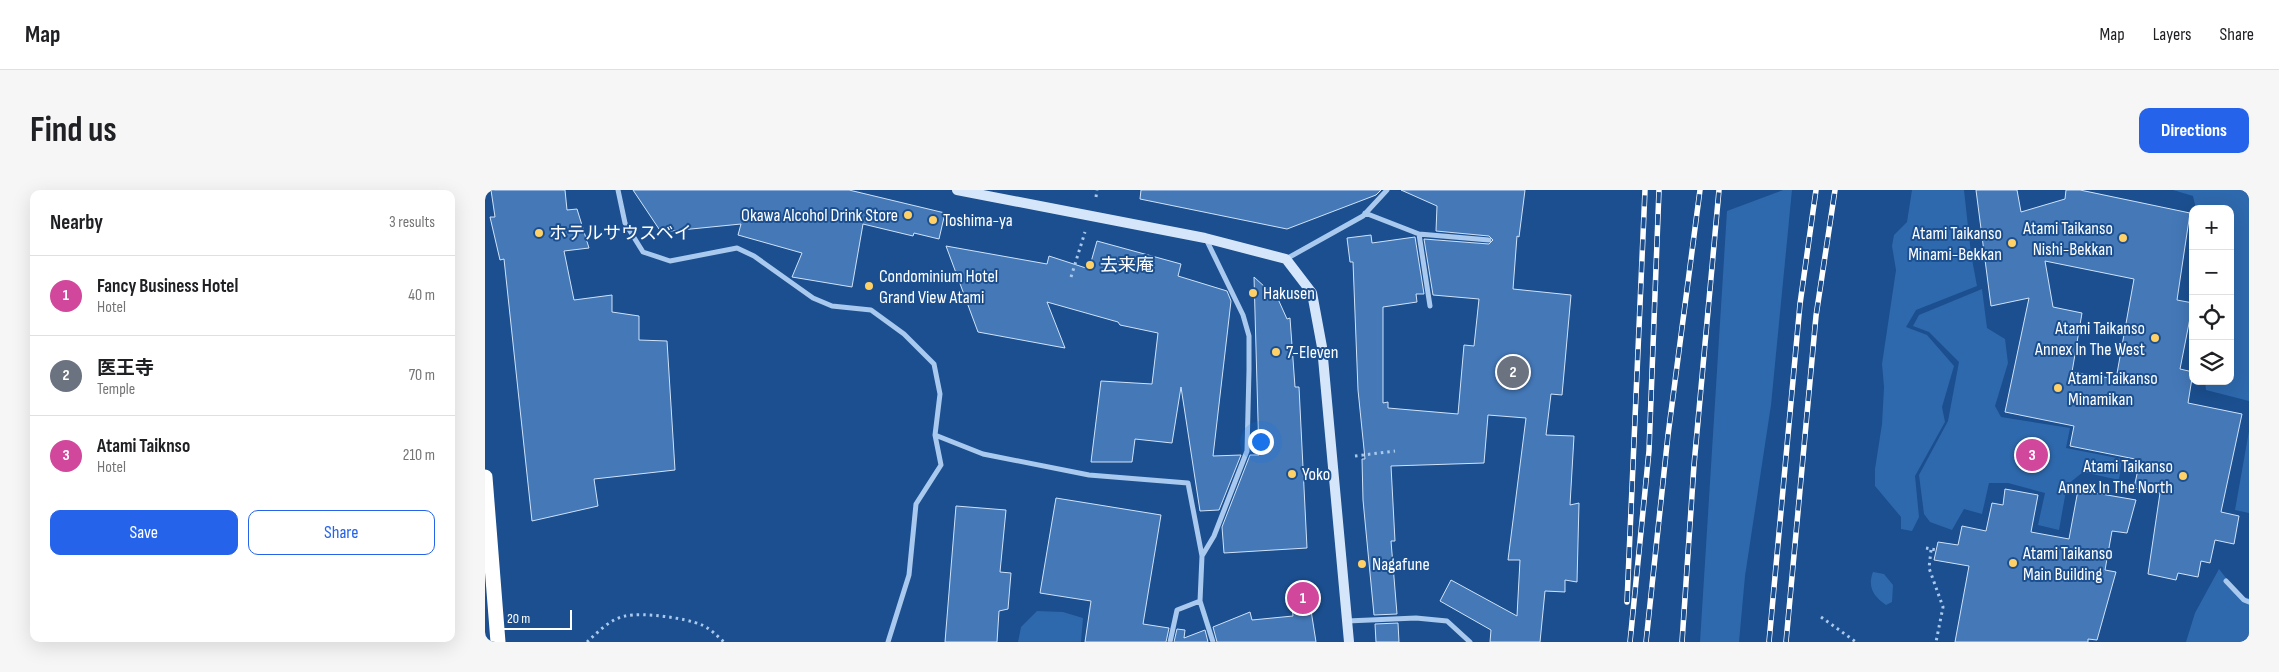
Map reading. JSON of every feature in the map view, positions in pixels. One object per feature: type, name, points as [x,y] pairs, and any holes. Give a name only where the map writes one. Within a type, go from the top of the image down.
[{"type":"highway","points":[[485,477],[498,642]]},
{"type":"street","points":[[618,190],[625,223],[643,252],[670,261],[737,248],[753,256],[813,298],[832,306],[871,310],[905,334],[933,364],[940,394],[935,435],[941,464],[916,504],[909,574],[889,642]]},
{"type":"street","points":[[957,190],[1205,238],[1286,259],[1312,293],[1323,347],[1349,642]]},
{"type":"street","points":[[1286,259],[1365,213],[1387,190]]},
{"type":"street","points":[[1365,213],[1419,234],[1489,240]]},
{"type":"street","points":[[1419,234],[1430,306]]},
{"type":"street","points":[[1202,556],[1213,536],[1247,451],[1249,362],[1249,336],[1243,315],[1205,238]]},
{"type":"street","points":[[935,435],[983,454],[1089,475],[1187,483],[1202,556],[1199,600],[1213,642]]},
{"type":"street","points":[[2226,581],[2244,600],[2249,602]]},
{"type":"street","points":[[1170,642],[1177,610],[1199,600]]},
{"type":"street","points":[[1347,621],[1416,618],[1447,621],[1470,642]]},
{"type":"path","points":[[1096,197],[1097,190]]},
{"type":"path","points":[[1071,277],[1090,217]]},
{"type":"path","points":[[1355,456],[1395,452]]},
{"type":"path","points":[[1926,548],[1936,550]]},
{"type":"path","points":[[1931,550],[1929,568],[1943,607],[1936,642]]},
{"type":"path","points":[[587,642],[609,622],[625,616],[653,616],[701,624],[724,642]]},
{"type":"path","points":[[1821,617],[1856,642]]},
{"type":"shaded area","points":[[1783,190],[1792,190],[1771,405],[1745,576],[1739,642],[1700,642],[1727,211]]},
{"type":"shaded area","points":[[1912,190],[1964,190],[1971,254],[1977,286],[1916,310],[1906,327],[1927,335],[1954,366],[1942,407],[1945,422],[1915,476],[1919,517],[1912,531],[1901,529],[1901,517],[1875,486],[1875,469],[1882,424],[1884,387],[1882,364],[1896,270],[1892,246],[1894,235],[1907,222]]},
{"type":"shaded area","points":[[2173,190],[2249,190],[2249,401],[2206,390],[2205,385],[2234,385],[2234,205],[2195,205],[2193,196]]},
{"type":"shaded area","points":[[1982,289],[1987,328],[2005,339],[2008,363],[1995,406],[2001,417],[2070,428],[2066,448],[2122,459],[2119,480],[2083,472],[2067,485],[2059,530],[2038,525],[2045,493],[2008,483],[1989,483],[1982,514],[1964,509],[1952,530],[1930,522],[1924,514],[1919,475],[1948,421],[1959,362],[1929,332],[1913,326],[1919,315]]},
{"type":"shaded area","points":[[2249,431],[2249,513],[2235,510]]},
{"type":"shaded area","points":[[2219,569],[2241,597],[2249,598],[2249,642],[2186,642],[2195,613]]},
{"type":"shaded area","points":[[1873,572],[1884,574],[1893,585],[1892,602],[1886,605],[1875,595],[1871,587]]},
{"type":"shaded area","points":[[1037,611],[1063,612],[1083,618],[1081,642],[1018,642],[1021,627]]},
{"type":"building","points":[[491,190],[565,190],[567,210],[577,209],[589,248],[564,251],[574,300],[612,295],[612,312],[639,316],[639,340],[667,341],[675,470],[594,479],[598,506],[532,521],[504,259],[500,260],[490,217],[495,217]]},
{"type":"building","points":[[633,190],[849,190],[945,213],[939,239],[914,233],[913,236],[863,224],[852,287],[792,277],[802,253],[738,235],[741,224],[661,232]]},
{"type":"building","points":[[1141,190],[1381,190],[1376,195],[1287,229],[1140,199]]},
{"type":"building","points":[[1401,190],[1525,190],[1519,237],[1517,236],[1513,289],[1571,295],[1562,395],[1551,394],[1546,435],[1574,436],[1570,505],[1579,503],[1577,582],[1565,580],[1565,592],[1545,591],[1540,642],[1490,642],[1491,630],[1440,601],[1451,580],[1517,616],[1520,560],[1508,560],[1526,418],[1488,415],[1484,463],[1391,466],[1395,541],[1391,541],[1397,614],[1374,615],[1363,500],[1362,459],[1365,459],[1358,390],[1353,262],[1350,262],[1347,238],[1371,235],[1372,243],[1415,237],[1424,294],[1416,294],[1417,302],[1383,307],[1383,403],[1388,402],[1388,408],[1458,414],[1464,345],[1474,346],[1479,299],[1433,295],[1424,239],[1489,244],[1493,240],[1489,236],[1436,231],[1437,206]]},
{"type":"building","points":[[1976,190],[2017,190],[2021,212],[2065,199],[2066,190],[2080,190],[2189,213],[2177,300],[2189,302],[2189,323],[2180,369],[2189,371],[2189,385],[2191,385],[2188,403],[2242,414],[2221,512],[2239,516],[2234,544],[2215,540],[2210,563],[2201,561],[2198,577],[2178,573],[2176,580],[2148,574],[2160,493],[2134,488],[2140,460],[2070,446],[2074,426],[2005,412],[2029,298],[1991,306]],"holes":[[[2045,261],[2134,279],[2116,379],[2072,372],[2082,313],[2053,307]]]},
{"type":"building","points":[[1097,241],[1181,264],[1178,276],[1227,291],[1231,301],[1213,456],[1241,455],[1219,510],[1200,511],[1181,387],[1172,443],[1135,439],[1132,462],[1091,462],[1101,381],[1152,384],[1158,333],[1120,325],[1118,322],[1047,302],[1065,348],[978,332],[946,246],[1047,264],[1049,256],[1089,269]]},
{"type":"building","points":[[1254,277],[1278,299],[1287,319],[1290,318],[1295,387],[1299,387],[1307,548],[1224,553],[1222,527],[1250,455],[1259,455]]},
{"type":"building","name":"Atami Taikanso Main Building","points":[[2005,489],[2038,495],[2031,532],[2069,539],[2078,490],[2136,500],[2127,533],[2112,531],[2105,570],[2116,572],[2097,640],[2088,639],[2088,642],[1955,642],[1969,566],[1934,560],[1938,542],[1958,545],[1962,526],[1986,531],[1992,503],[2003,505]]},
{"type":"building","points":[[1056,498],[1161,515],[1143,624],[1169,628],[1166,642],[1085,642],[1091,601],[1040,593]]},
{"type":"building","points":[[956,506],[1006,510],[1000,572],[1011,573],[1008,609],[999,611],[997,642],[945,642]]},
{"type":"building","points":[[1310,604],[1316,642],[1217,642],[1213,627],[1250,612],[1252,620],[1293,616],[1292,606]]},
{"type":"building","points":[[1398,623],[1399,642],[1376,642],[1375,624]]},
{"type":"building","points":[[1177,629],[1185,630],[1184,638],[1205,630],[1208,642],[1174,642]]},
{"type":"railway","points":[[1627,602],[1645,190]]},
{"type":"railway","points":[[1630,642],[1649,451],[1659,190]]},
{"type":"railway","points":[[1646,642],[1668,435],[1700,190]]},
{"type":"railway","points":[[1682,642],[1694,465],[1719,190]]},
{"type":"railway","points":[[1769,642],[1800,304],[1816,190]]},
{"type":"railway","points":[[1786,642],[1816,316],[1835,190]]},
{"type":"place","name":"Okawa Alcohol Drink Store","points":[[908,215]]},
{"type":"place","name":"Toshima-ya","points":[[933,220]]},
{"type":"place","name":"ホテルサウスベイ","points":[[539,233]]},
{"type":"place","name":"Atami Taikanso Nishi-Bekkan","points":[[2123,238]]},
{"type":"place","name":"Atami Taikanso Minami-Bekkan","points":[[2012,243]]},
{"type":"place","name":"去来庵","points":[[1090,265]]},
{"type":"place","name":"Condominium Hotel Grand View Atami","points":[[869,286]]},
{"type":"place","name":"Hakusen","points":[[1253,293]]},
{"type":"place","name":"Atami Taikanso Annex In The West","points":[[2155,338]]},
{"type":"place","name":"7-Eleven","points":[[1276,352]]},
{"type":"place","name":"医王寺","points":[[1513,372]]},
{"type":"place","name":"Atami Taikanso Minamikan","points":[[2058,388]]},
{"type":"place","name":"Atami Taiknso","points":[[2032,455]]},
{"type":"place","name":"Yoko","points":[[1292,474]]},
{"type":"place","name":"Atami Taikanso Annex In The North","points":[[2183,476]]},
{"type":"place","name":"Atami Taikanso Main Building","points":[[2013,563]]},
{"type":"place","name":"Nagafune","points":[[1362,564]]},
{"type":"place","name":"Fancy Business Hotel","points":[[1303,598]]}]
